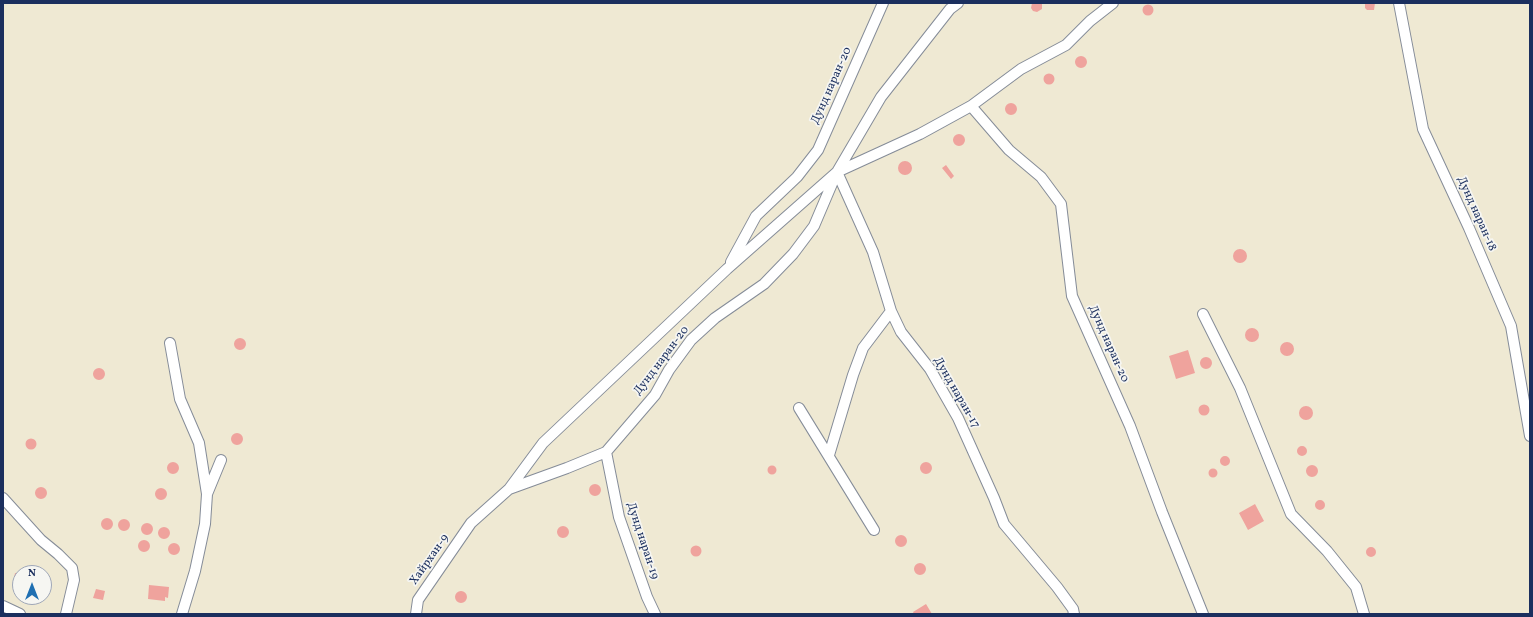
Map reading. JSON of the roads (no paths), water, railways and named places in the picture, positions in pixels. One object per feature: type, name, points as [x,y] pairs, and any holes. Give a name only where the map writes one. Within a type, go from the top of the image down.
[{"type":"street","name":"Дунд наран-20","points":[[727,269],[756,216],[797,177],[818,150],[883,3]]},
{"type":"street","name":"Дунд наран-20","points":[[471,523],[509,489],[606,452],[655,395],[669,370],[691,340],[715,318],[764,284],[793,254],[814,226],[837,172],[881,97],[950,9],[958,3]]},
{"type":"street","points":[[509,489],[543,443],[727,269],[837,172],[920,134],[971,106],[1021,69],[1066,46],[1090,21],[1112,3]]},
{"type":"street","name":"Дунд наран-18","points":[[1399,3],[1423,129],[1469,228],[1511,326],[1530,436]]},
{"type":"street","name":"Дунд наран-20","points":[[971,106],[1009,150],[1041,177],[1062,204],[1072,296],[1130,426],[1162,512],[1203,614]]},
{"type":"street","name":"Дунд наран-17","points":[[837,172],[873,252],[891,311],[900,332],[930,369],[958,418],[1004,524],[1057,587],[1073,609],[1074,614]]},
{"type":"street","points":[[829,455],[853,375],[863,348],[891,311]]},
{"type":"street","points":[[1203,314],[1240,388],[1291,514],[1327,551],[1356,587],[1364,614]]},
{"type":"street","points":[[170,343],[180,400],[199,443],[207,494],[203,531],[195,572],[182,614]]},
{"type":"street","points":[[799,408],[874,530]]},
{"type":"street","name":"Дунд наран-19","points":[[606,452],[619,517],[647,597],[655,614]]},
{"type":"street","points":[[207,494],[221,460]]},
{"type":"street","points":[[3,498],[41,540],[72,568],[74,580],[66,614]]},
{"type":"street","name":"Хайрхан-9","points":[[416,614],[418,600],[471,523]]},
{"type":"street","points":[[3,606],[20,614]]}]
